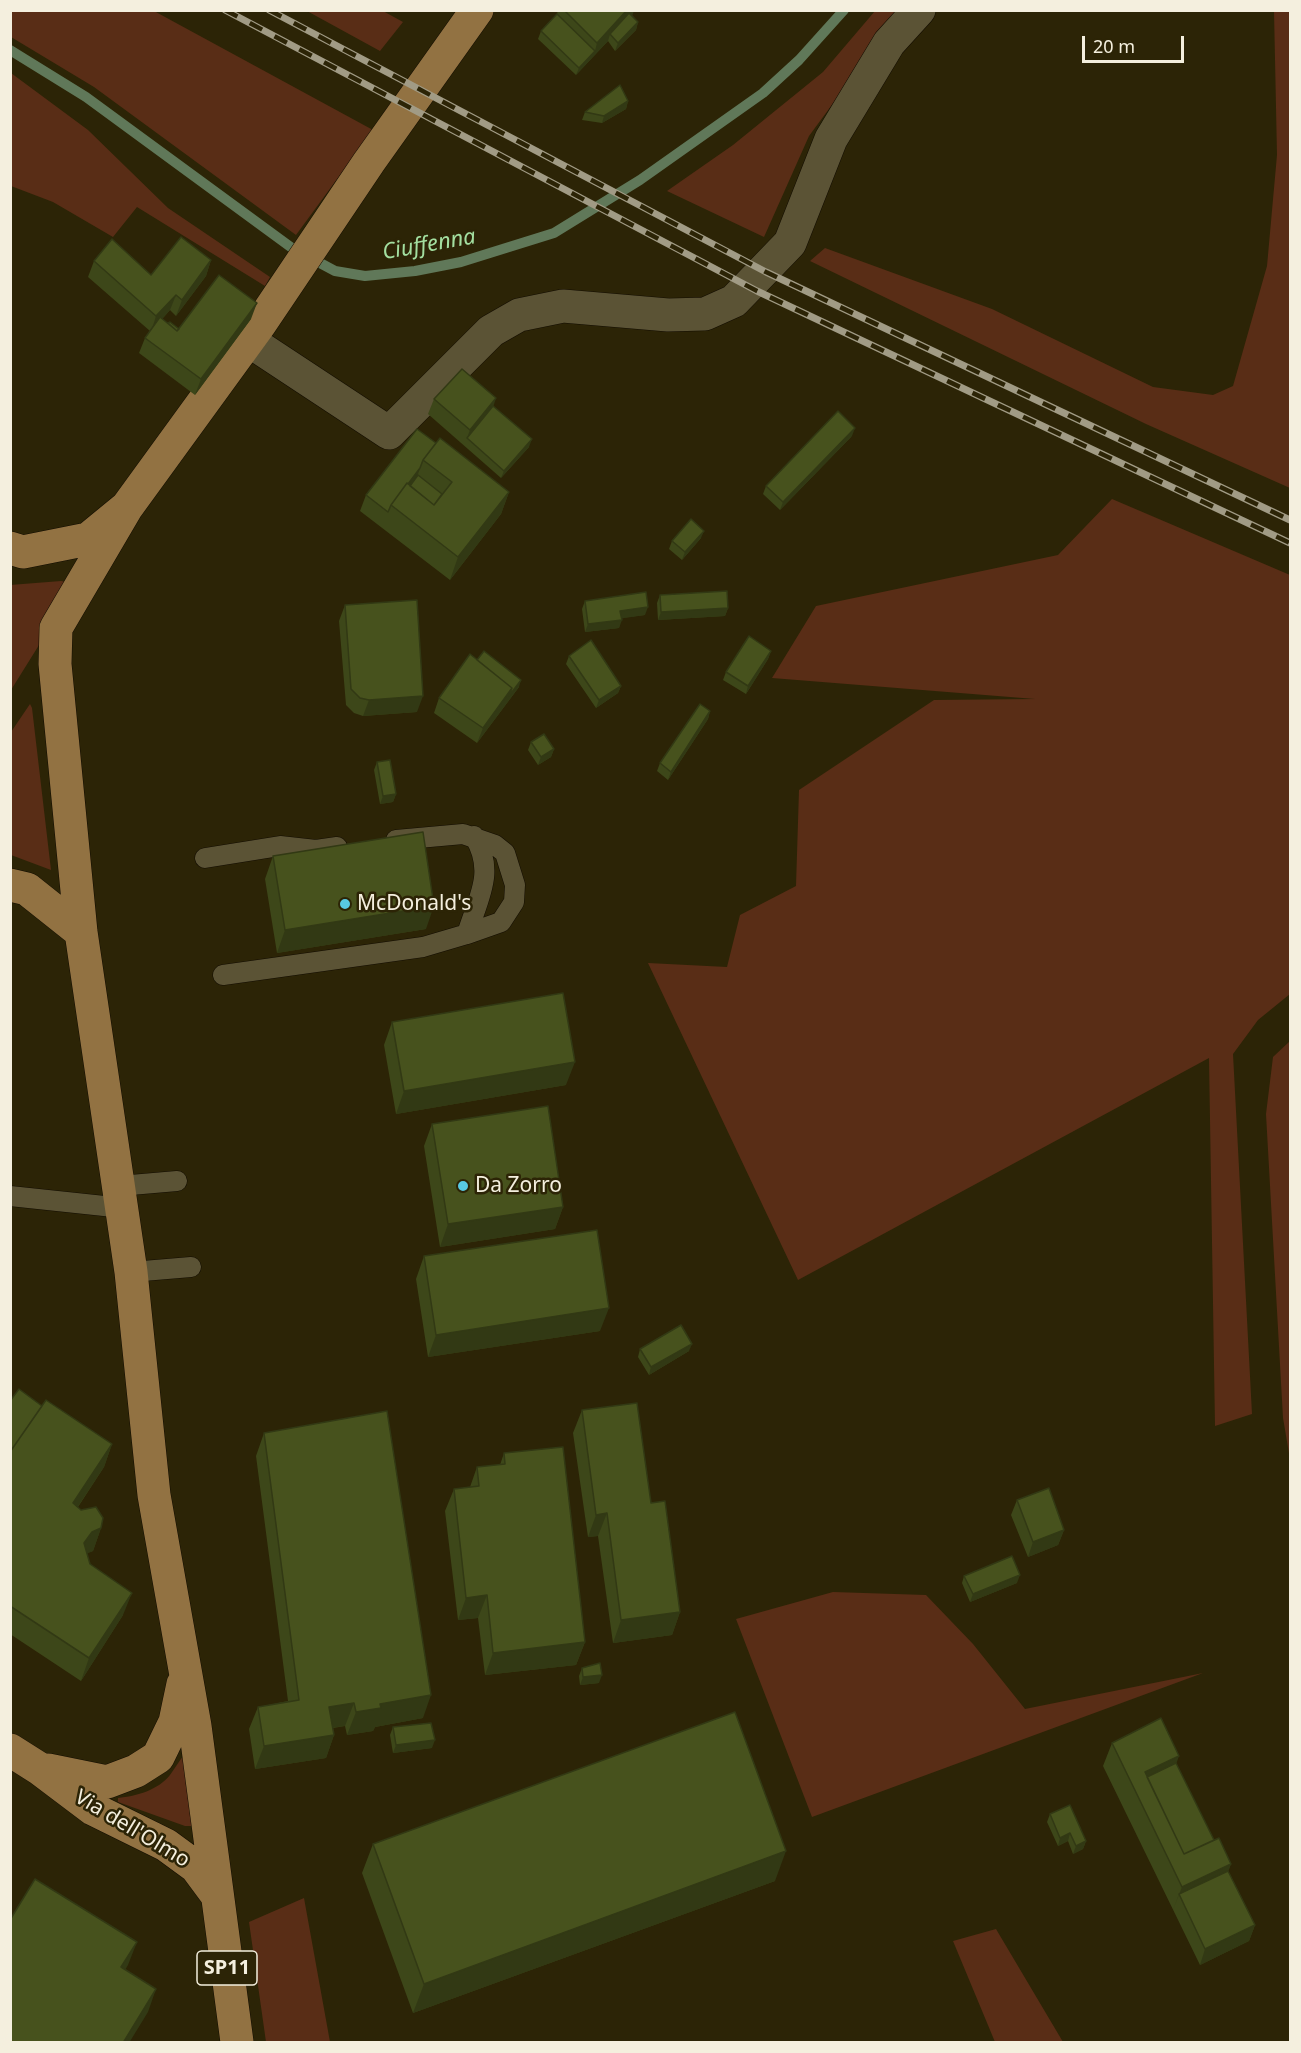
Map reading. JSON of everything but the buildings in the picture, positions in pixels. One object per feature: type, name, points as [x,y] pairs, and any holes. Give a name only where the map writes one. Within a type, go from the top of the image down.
[{"type":"main road","points":[[216,1894],[195,1726],[154,1495],[131,1272],[81,932],[55,664],[56,628],[127,507],[248,340],[369,162],[477,10]]},
{"type":"main road","points":[[10,548],[23,552],[88,539],[127,507]]},
{"type":"main road","points":[[10,885],[27,889],[81,932]]},
{"type":"main road","points":[[40,1768],[107,1782],[158,1757],[175,1722],[185,1676]]},
{"type":"main road","name":"Via dell'Olmo","points":[[10,1750],[40,1768],[93,1809],[166,1845],[196,1868],[216,1894]]},
{"type":"main road","name":"SP11","points":[[216,1894],[237,2043]]},
{"type":"street","points":[[248,340],[389,433],[491,331],[519,315],[563,306],[668,315],[705,314],[734,301],[790,243],[831,139],[890,43],[919,10]]},
{"type":"lane","points":[[223,975],[423,947],[501,922],[514,902],[515,885],[505,853],[474,836],[443,833],[374,843]]},
{"type":"lane","points":[[467,934],[486,875],[485,859],[474,836]]},
{"type":"lane","points":[[205,858],[280,846],[316,850],[351,846]]},
{"type":"lane","points":[[10,1196],[121,1197],[177,1181]]},
{"type":"lane","points":[[131,1272],[191,1268]]},
{"type":"shaded area","points":[[10,11],[154,11],[373,130],[296,235],[94,87],[11,37]]},
{"type":"shaded area","points":[[307,11],[383,11],[403,22],[380,51]]},
{"type":"shaded area","points":[[875,11],[901,11],[809,136],[764,237],[667,191],[733,145],[823,72]]},
{"type":"shaded area","points":[[1274,11],[1290,11],[1290,488],[1146,424],[810,261],[825,248],[992,309],[1153,387],[1213,395],[1233,386],[1267,266],[1277,155]]},
{"type":"shaded area","points":[[11,73],[88,130],[168,208],[270,277],[265,286],[137,207],[113,237],[53,202],[11,186]]},
{"type":"shaded area","points":[[1112,499],[1290,575],[1290,994],[1258,1020],[1233,1054],[1252,1414],[1215,1426],[1209,1058],[798,1280],[648,963],[727,967],[740,915],[796,886],[799,790],[934,700],[1035,699],[772,678],[816,606],[1058,555]]},
{"type":"shaded area","points":[[67,582],[49,629],[11,690],[10,585]]},
{"type":"shaded area","points":[[30,704],[51,870],[11,855],[11,732]]},
{"type":"shaded area","points":[[1290,1041],[1290,1459],[1283,1418],[1266,1114],[1273,1057]]},
{"type":"shaded area","points":[[833,1592],[926,1595],[973,1644],[1025,1709],[1203,1673],[812,1817],[736,1619]]},
{"type":"shaded area","points":[[184,1755],[192,1826],[185,1826],[118,1802],[118,1798],[140,1794],[159,1785],[170,1775]]},
{"type":"shaded area","points":[[304,1898],[330,2042],[266,2042],[249,1922]]},
{"type":"shaded area","points":[[996,1929],[1063,2042],[995,2042],[953,1941]]},
{"type":"waterway","name":"Ciuffenna","points":[[10,50],[86,97],[292,248],[335,271],[365,276],[415,271],[461,262],[554,233],[640,180],[763,93],[799,60],[844,10]]},
{"type":"railway","points":[[225,10],[757,291],[1290,543]]},
{"type":"railway","points":[[269,10],[766,272],[1290,520]]},
{"type":"place","name":"McDonald's","points":[[345,904]]},
{"type":"place","name":"Da Zorro","points":[[463,1186]]}]
